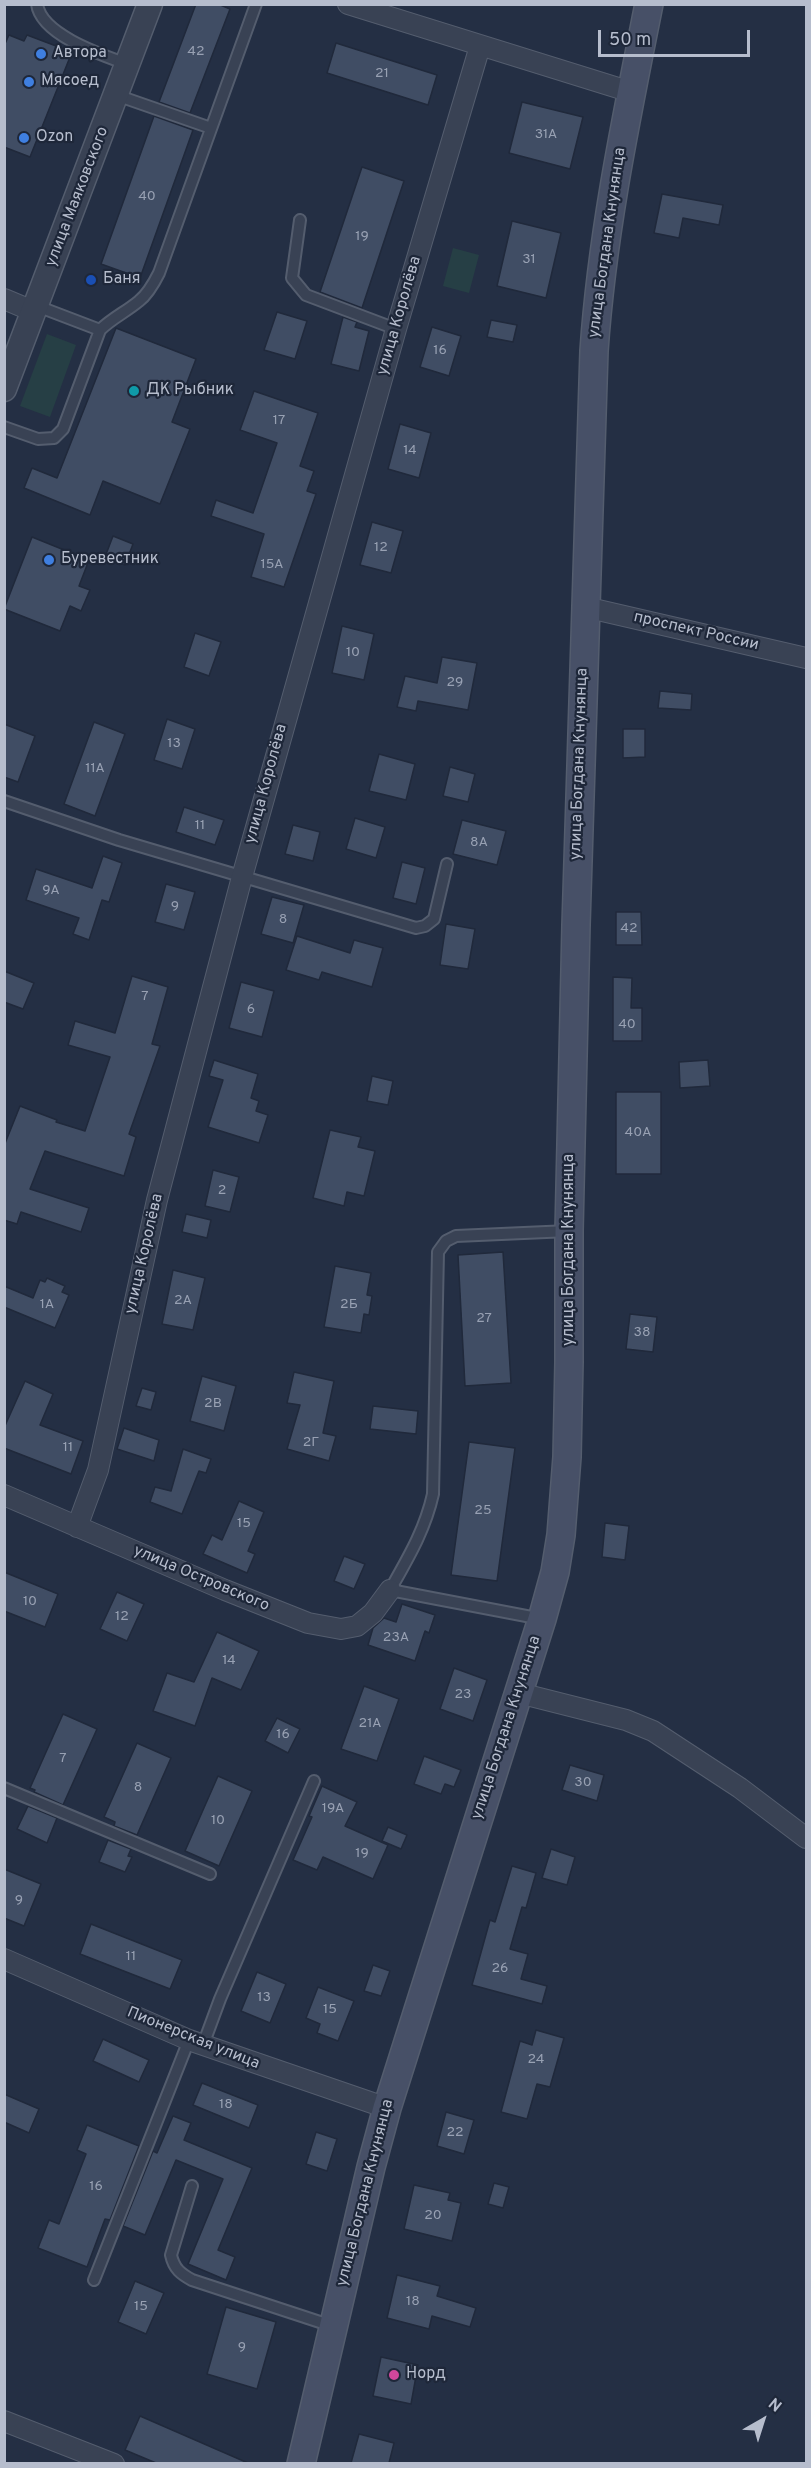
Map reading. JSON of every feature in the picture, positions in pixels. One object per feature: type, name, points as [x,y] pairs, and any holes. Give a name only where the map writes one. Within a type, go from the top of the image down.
[{"type":"main road","name":"улица Богдана Кнунянца","points":[[301,2463],[371,2167],[387,2109],[555,1572],[565,1499],[569,1362],[569,1231],[585,607],[597,300],[631,92],[650,4]]},
{"type":"street","name":"улица Маяковского","points":[[4,389],[150,4]]},
{"type":"street","points":[[357,6],[631,92]]},
{"type":"street","name":"улица Королёва","points":[[77,1527],[98,1470],[157,1200],[242,877],[396,329],[480,46]]},
{"type":"street","points":[[4,299],[36,309]]},
{"type":"street","name":"проспект России","points":[[585,607],[807,657]]},
{"type":"street","name":"улица Островского","points":[[4,1495],[308,1623],[341,1629],[357,1626],[373,1613],[390,1590]]},
{"type":"street","points":[[519,1693],[626,1720],[653,1731],[740,1788],[807,1838]]},
{"type":"street","name":"Пионерская улица","points":[[4,1959],[196,2043],[387,2109]]},
{"type":"street","points":[[4,2421],[114,2463]]},
{"type":"lane","points":[[37,4],[41,17],[50,27],[92,51],[128,64]]},
{"type":"lane","points":[[4,427],[38,439],[54,438],[63,429],[100,330],[141,300],[159,273],[256,4]]},
{"type":"lane","points":[[116,95],[211,128]]},
{"type":"lane","points":[[300,220],[292,278],[306,295],[396,329]]},
{"type":"lane","points":[[36,309],[100,330]]},
{"type":"lane","points":[[4,801],[119,840],[416,928],[425,927],[434,919],[447,864]]},
{"type":"lane","points":[[542,1619],[390,1590],[418,1543],[428,1520],[433,1494],[436,1463],[438,1252],[446,1241],[456,1236],[569,1231]]},
{"type":"lane","points":[[94,2280],[196,2043],[220,1998],[314,1781]]},
{"type":"lane","points":[[4,1788],[210,1874]]},
{"type":"lane","points":[[192,2186],[171,2255],[173,2264],[181,2274],[192,2280],[334,2327]]},
{"type":"green space","points":[[453,248],[479,255],[469,293],[443,286]]},
{"type":"green space","points":[[47,334],[76,345],[50,417],[20,406]]},
{"type":"building","points":[[196,4],[218,4],[230,9],[190,113],[159,102]]},
{"type":"building","points":[[9,35],[24,41],[27,35],[72,52],[30,157],[4,147],[4,46]]},
{"type":"building","points":[[336,43],[437,75],[428,105],[327,73]]},
{"type":"building","points":[[522,102],[583,117],[570,169],[509,153]]},
{"type":"building","points":[[154,116],[193,130],[140,278],[101,264]]},
{"type":"building","points":[[362,167],[404,181],[362,308],[320,292]]},
{"type":"building","points":[[662,194],[723,205],[719,225],[683,218],[679,238],[654,233]]},
{"type":"building","points":[[512,221],[561,233],[546,298],[497,286]]},
{"type":"building","points":[[277,312],[307,321],[295,359],[264,350]]},
{"type":"building","points":[[343,317],[357,322],[355,327],[369,331],[359,371],[331,364]]},
{"type":"building","points":[[491,320],[517,325],[513,342],[487,337]]},
{"type":"building","points":[[432,327],[461,336],[449,376],[420,367]]},
{"type":"building","points":[[116,328],[196,359],[172,422],[190,429],[160,504],[103,481],[90,515],[24,488],[32,468],[57,478]]},
{"type":"building","points":[[254,391],[318,413],[300,466],[314,471],[307,491],[316,494],[284,587],[251,577],[264,534],[211,516],[216,500],[253,513],[277,443],[240,430]]},
{"type":"building","points":[[400,424],[431,433],[419,478],[388,469]]},
{"type":"building","points":[[372,522],[403,531],[391,573],[360,565]]},
{"type":"building","points":[[113,536],[133,544],[125,565],[105,557]]},
{"type":"building","points":[[32,537],[89,560],[79,586],[90,590],[81,611],[70,606],[60,631],[4,609]]},
{"type":"building","points":[[342,626],[374,634],[364,680],[332,673]]},
{"type":"building","points":[[195,633],[221,642],[209,676],[184,667]]},
{"type":"building","points":[[442,657],[477,663],[468,710],[418,701],[416,711],[397,707],[405,676],[437,683]]},
{"type":"building","points":[[660,691],[692,694],[691,710],[658,708]]},
{"type":"building","points":[[167,719],[195,729],[182,769],[154,760]]},
{"type":"building","points":[[94,722],[125,734],[95,816],[64,804]]},
{"type":"building","points":[[4,724],[35,736],[18,782],[4,777]]},
{"type":"building","points":[[623,729],[645,729],[645,757],[623,758]]},
{"type":"building","points":[[379,754],[415,764],[406,800],[369,791]]},
{"type":"building","points":[[450,767],[475,774],[468,802],[443,796]]},
{"type":"building","points":[[184,807],[224,820],[215,845],[176,832]]},
{"type":"building","points":[[355,818],[385,827],[376,858],[346,849]]},
{"type":"building","points":[[462,820],[506,831],[497,865],[453,854]]},
{"type":"building","points":[[293,825],[320,832],[313,861],[285,854]]},
{"type":"building","points":[[103,856],[122,863],[109,902],[102,900],[89,940],[73,934],[79,918],[26,900],[36,869],[92,888]]},
{"type":"building","points":[[402,862],[425,868],[416,904],[393,898]]},
{"type":"building","points":[[166,884],[195,892],[184,930],[155,922]]},
{"type":"building","points":[[272,897],[304,905],[293,943],[261,934]]},
{"type":"building","points":[[616,912],[641,912],[642,945],[616,945]]},
{"type":"building","points":[[446,924],[475,929],[468,969],[440,965]]},
{"type":"building","points":[[297,936],[350,953],[354,940],[383,948],[372,987],[322,972],[319,980],[286,970]]},
{"type":"building","points":[[4,971],[34,983],[23,1009],[4,1002]]},
{"type":"building","points":[[132,976],[168,987],[152,1044],[160,1046],[129,1134],[136,1137],[124,1176],[45,1151],[30,1189],[89,1208],[81,1232],[21,1212],[17,1224],[4,1220],[4,1146],[20,1106],[57,1120],[56,1122],[85,1131],[110,1057],[68,1045],[75,1021],[115,1033]]},
{"type":"building","points":[[613,977],[632,978],[631,1008],[642,1008],[642,1041],[613,1041]]},
{"type":"building","points":[[241,982],[274,991],[262,1037],[229,1028]]},
{"type":"building","points":[[214,1060],[258,1074],[251,1098],[259,1101],[256,1111],[268,1115],[259,1143],[208,1127],[223,1080],[209,1076]]},
{"type":"building","points":[[708,1060],[710,1086],[680,1088],[679,1062]]},
{"type":"building","points":[[372,1076],[393,1081],[388,1105],[367,1101]]},
{"type":"building","points":[[616,1092],[661,1092],[661,1174],[616,1174]]},
{"type":"building","points":[[330,1130],[361,1137],[358,1147],[375,1151],[364,1196],[347,1192],[344,1206],[313,1198]]},
{"type":"building","points":[[213,1170],[239,1177],[230,1212],[205,1206]]},
{"type":"building","points":[[186,1214],[211,1220],[207,1238],[182,1232]]},
{"type":"building","points":[[503,1252],[511,1383],[465,1386],[458,1255]]},
{"type":"building","points":[[335,1266],[371,1273],[367,1295],[372,1296],[369,1315],[364,1314],[361,1333],[324,1327]]},
{"type":"building","points":[[173,1270],[205,1278],[193,1330],[162,1324]]},
{"type":"building","points":[[47,1278],[65,1286],[62,1292],[69,1295],[55,1328],[4,1307],[4,1286],[33,1298],[40,1280],[45,1282]]},
{"type":"building","points":[[630,1314],[657,1317],[653,1352],[626,1349]]},
{"type":"building","points":[[294,1372],[334,1381],[323,1433],[336,1436],[329,1461],[287,1449],[300,1405],[287,1403]]},
{"type":"building","points":[[202,1376],[236,1386],[224,1431],[190,1421]]},
{"type":"building","points":[[25,1381],[53,1394],[40,1425],[83,1441],[71,1474],[4,1448],[4,1428]]},
{"type":"building","points":[[142,1388],[156,1392],[151,1410],[136,1406]]},
{"type":"building","points":[[373,1406],[418,1411],[416,1434],[370,1429]]},
{"type":"building","points":[[124,1428],[159,1440],[154,1461],[117,1449]]},
{"type":"building","points":[[469,1442],[515,1448],[497,1581],[451,1575]]},
{"type":"building","points":[[183,1449],[211,1459],[206,1473],[199,1471],[182,1514],[150,1502],[155,1487],[171,1491]]},
{"type":"building","points":[[239,1501],[264,1512],[248,1551],[255,1554],[247,1573],[203,1554],[212,1535],[222,1540]]},
{"type":"building","points":[[605,1523],[629,1526],[625,1560],[602,1557]]},
{"type":"building","points":[[344,1556],[365,1564],[354,1589],[334,1581]]},
{"type":"building","points":[[4,1572],[58,1594],[45,1627],[4,1611]]},
{"type":"building","points":[[117,1592],[144,1604],[127,1641],[100,1629]]},
{"type":"building","points":[[402,1604],[435,1615],[429,1633],[425,1631],[415,1661],[368,1645],[373,1628],[384,1618],[396,1622]]},
{"type":"building","points":[[217,1632],[259,1651],[241,1690],[212,1678],[195,1726],[153,1711],[167,1673],[194,1682]]},
{"type":"building","points":[[454,1668],[487,1680],[473,1721],[440,1709]]},
{"type":"building","points":[[364,1686],[399,1699],[377,1761],[341,1749]]},
{"type":"building","points":[[63,1714],[97,1729],[63,1805],[30,1788]]},
{"type":"building","points":[[277,1718],[300,1729],[288,1753],[265,1741]]},
{"type":"building","points":[[137,1743],[171,1758],[137,1835],[114,1826],[115,1822],[104,1817]]},
{"type":"building","points":[[424,1756],[461,1770],[454,1787],[445,1784],[441,1794],[414,1784]]},
{"type":"building","points":[[570,1765],[604,1775],[597,1801],[562,1790]]},
{"type":"building","points":[[218,1776],[252,1791],[219,1866],[185,1851]]},
{"type":"building","points":[[322,1786],[357,1802],[345,1826],[388,1845],[373,1879],[323,1857],[317,1870],[293,1860],[312,1817],[309,1816]]},
{"type":"building","points":[[28,1806],[57,1818],[47,1843],[17,1829]]},
{"type":"building","points":[[388,1827],[407,1835],[401,1849],[382,1841]]},
{"type":"building","points":[[108,1840],[131,1849],[128,1856],[132,1857],[125,1872],[99,1862]]},
{"type":"building","points":[[551,1849],[575,1857],[567,1885],[542,1878]]},
{"type":"building","points":[[512,1866],[536,1873],[526,1908],[522,1907],[510,1949],[528,1954],[521,1979],[547,1986],[542,2004],[472,1985],[490,1920],[495,1922]]},
{"type":"building","points":[[4,1869],[41,1884],[24,1926],[4,1918]]},
{"type":"building","points":[[91,1924],[182,1960],[170,1989],[80,1954]]},
{"type":"building","points":[[373,1965],[390,1971],[381,1996],[364,1991]]},
{"type":"building","points":[[257,1972],[286,1984],[270,2023],[241,2011]]},
{"type":"building","points":[[318,1987],[354,2001],[338,2041],[317,2033],[320,2024],[306,2018]]},
{"type":"building","points":[[536,2030],[564,2038],[550,2087],[537,2084],[527,2119],[501,2112],[520,2041],[532,2045]]},
{"type":"building","points":[[103,2039],[149,2060],[139,2082],[93,2061]]},
{"type":"building","points":[[202,2083],[258,2105],[249,2128],[193,2105]]},
{"type":"building","points":[[4,2094],[39,2109],[29,2133],[4,2122]]},
{"type":"building","points":[[446,2112],[474,2120],[464,2154],[437,2146]]},
{"type":"building","points":[[173,2116],[191,2123],[184,2140],[252,2168],[218,2250],[235,2257],[226,2280],[188,2264],[223,2179],[176,2160],[145,2235],[123,2226],[153,2151],[157,2153]]},
{"type":"building","points":[[87,2125],[139,2146],[110,2220],[105,2219],[87,2267],[38,2248],[49,2220],[59,2224],[86,2154],[77,2150]]},
{"type":"building","points":[[316,2132],[337,2139],[327,2171],[306,2164]]},
{"type":"building","points":[[494,2183],[509,2187],[503,2208],[488,2204]]},
{"type":"building","points":[[414,2185],[450,2193],[448,2200],[461,2203],[452,2241],[404,2229]]},
{"type":"building","points":[[397,2275],[440,2286],[437,2296],[476,2308],[470,2327],[432,2316],[429,2329],[387,2318]]},
{"type":"building","points":[[135,2281],[164,2293],[146,2334],[118,2322]]},
{"type":"building","points":[[226,2307],[276,2322],[257,2389],[207,2374]]},
{"type":"building","points":[[381,2357],[418,2365],[411,2404],[373,2396]]},
{"type":"building","points":[[140,2416],[248,2463],[156,2463],[125,2450]]},
{"type":"building","points":[[359,2434],[394,2443],[389,2463],[351,2463]]},
{"type":"place","name":"Автора","points":[[41,54]]},
{"type":"place","name":"Мясоед","points":[[29,82]]},
{"type":"place","name":"Ozon","points":[[24,138]]},
{"type":"place","name":"Баня","points":[[91,280]]},
{"type":"place","name":"ДК Рыбник","points":[[134,391]]},
{"type":"place","name":"Буревестник","points":[[49,560]]},
{"type":"place","name":"Норд","points":[[394,2375]]}]
